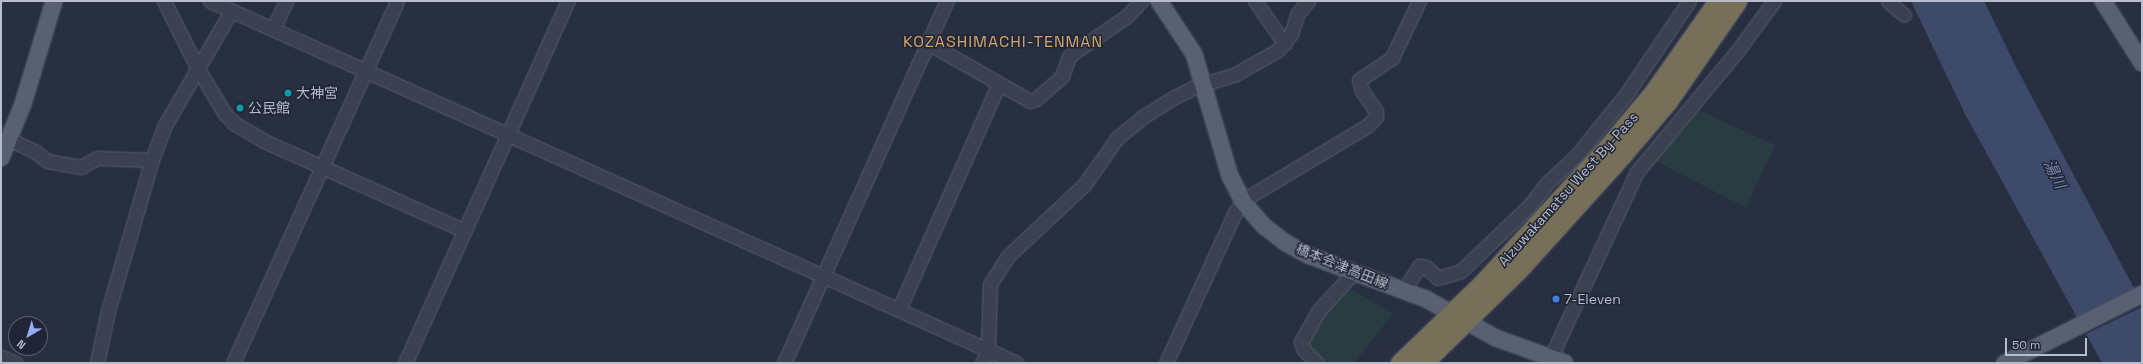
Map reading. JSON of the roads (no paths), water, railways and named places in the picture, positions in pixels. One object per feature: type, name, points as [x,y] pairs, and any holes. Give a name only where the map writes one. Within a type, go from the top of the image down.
[{"type":"highway","name":"Aizuwakamatsu West By-Pass","points":[[1423,363],[1507,258],[1607,148],[1654,92],[1718,1]]},
{"type":"highway","name":"Aizuwakamatsu West By-Pass","points":[[1400,363],[1519,269],[1621,156],[1666,102],[1737,1]]},
{"type":"main road","points":[[1,158],[5,137],[23,104],[54,1]]},
{"type":"main road","name":"橋本会津高田線","points":[[1159,1],[1189,45],[1203,84],[1221,153],[1243,202],[1257,220],[1286,243],[1308,255],[1404,291],[1459,317],[1512,345],[1555,361]]},
{"type":"main road","points":[[2103,1],[2142,63]]},
{"type":"main road","points":[[2004,363],[2142,294]]},
{"type":"street","points":[[164,1],[198,69],[225,114],[234,124],[464,231]]},
{"type":"street","points":[[210,1],[508,133],[1016,363]]},
{"type":"street","points":[[273,30],[286,1]]},
{"type":"street","points":[[232,363],[397,1]]},
{"type":"street","points":[[405,363],[568,1]]},
{"type":"street","points":[[784,363],[947,1]]},
{"type":"street","points":[[928,43],[1030,101],[1036,99],[1062,76],[1069,57],[1073,53],[1127,16],[1141,1]]},
{"type":"street","points":[[1255,1],[1284,44]]},
{"type":"street","points":[[982,363],[988,350],[990,284],[1008,256],[1084,185],[1117,138],[1144,116],[1203,84],[1234,75],[1252,66],[1284,44],[1298,13],[1308,1]]},
{"type":"street","points":[[1166,363],[1229,225],[1243,202],[1367,126],[1376,117],[1376,111],[1362,91],[1359,80],[1392,58],[1419,1]]},
{"type":"street","points":[[1555,361],[1636,173],[1734,56],[1774,1]]},
{"type":"street","points":[[1888,1],[1904,14]]},
{"type":"street","points":[[1404,291],[1419,266],[1426,267],[1438,278],[1466,267],[1529,206],[1547,183],[1576,156],[1627,94],[1687,2]]},
{"type":"street","points":[[97,363],[108,311],[152,160],[166,125],[231,11]]},
{"type":"street","points":[[898,309],[999,83]]},
{"type":"street","points":[[5,137],[36,152],[47,160],[81,167],[97,158],[152,160]]},
{"type":"street","points":[[1317,363],[1304,350],[1301,342],[1318,311],[1354,272]]},
{"type":"street","points":[[1,357],[16,363]]},
{"type":"water","name":"湯川","points":[[1911,1],[1984,1],[2017,69],[2142,303],[2142,363],[2102,363],[1965,114]]},
{"type":"place","name":"大神宮","points":[[288,93]]},
{"type":"place","name":"公民館","points":[[240,108]]},
{"type":"place","name":"7-Eleven","points":[[1556,299]]},
{"type":"district","name":"KOZASHIMACHI-TENMAN","points":[[1003,42]]}]
